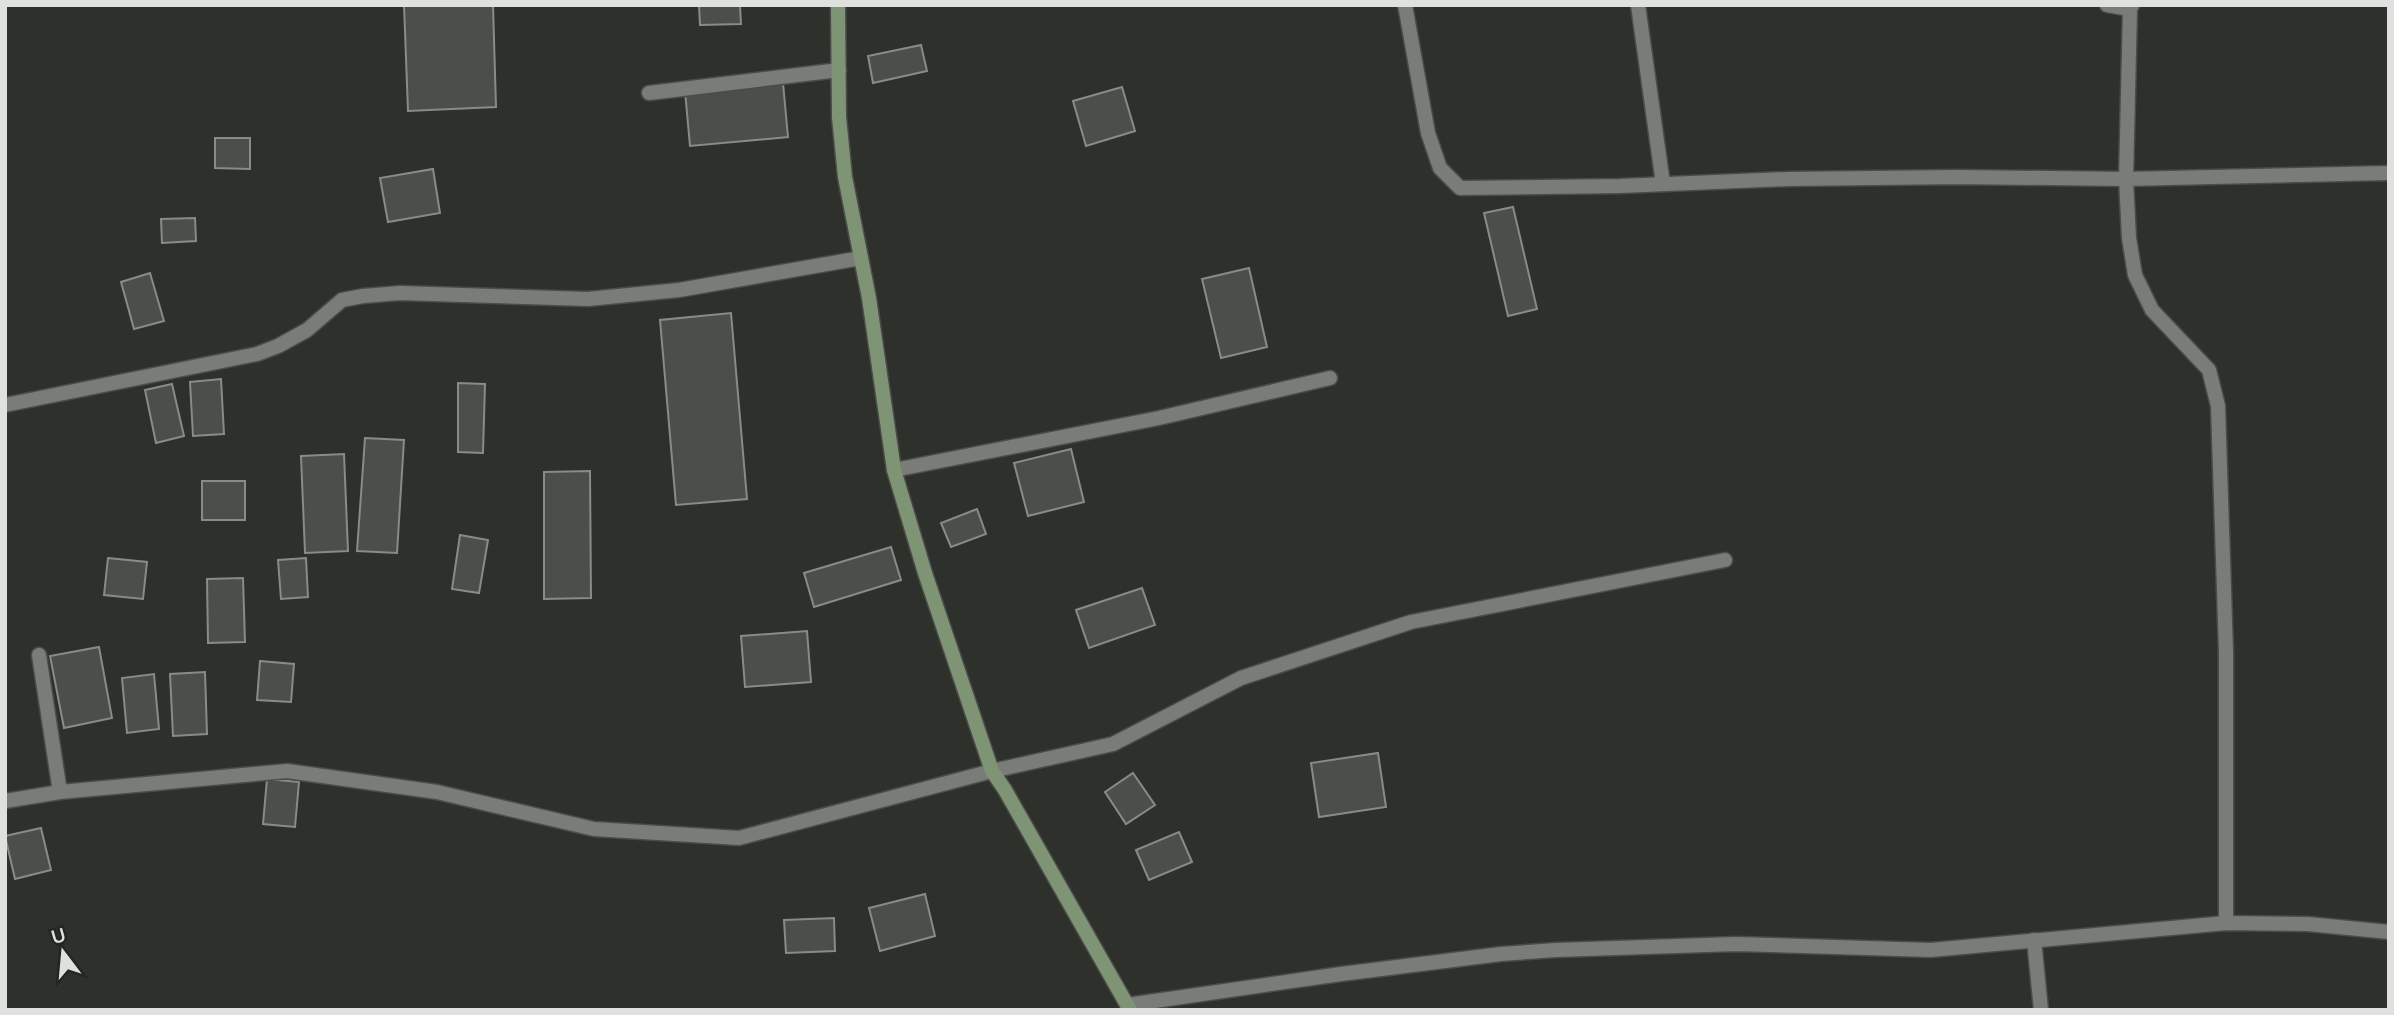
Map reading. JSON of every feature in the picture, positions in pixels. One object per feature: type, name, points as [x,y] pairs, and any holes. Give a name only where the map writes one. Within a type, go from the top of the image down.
[{"type":"street","points":[[838,5],[839,117],[845,177],[869,298],[894,470],[925,573],[992,771],[1129,1007],[1341,974],[1501,954],[1556,950],[1736,944],[1931,950],[2226,923],[2308,924],[2389,932]]},
{"type":"street","points":[[1405,5],[1428,133],[1440,168],[1460,188],[1959,177],[2126,179],[2389,173]]},
{"type":"street","points":[[1638,5],[1663,184]]},
{"type":"street","points":[[2107,5],[2131,7],[2126,179],[2129,238],[2135,275],[2152,310],[2209,370],[2218,406],[2226,652],[2226,923]]},
{"type":"street","points":[[649,93],[839,70]]},
{"type":"street","points":[[5,405],[257,354],[307,330],[342,300],[363,296],[400,293],[588,299],[679,290],[861,258]]},
{"type":"street","points":[[894,470],[1160,418],[1330,378]]},
{"type":"street","points":[[5,801],[61,792],[287,771],[437,792],[594,829],[739,838],[992,771],[1113,744],[1241,678],[1410,622],[1725,560]]},
{"type":"street","points":[[39,655],[61,792]]},
{"type":"street","points":[[2034,940],[2041,1010]]},
{"type":"building","points":[[404,5],[493,5],[496,107],[408,111]]},
{"type":"building","points":[[699,5],[740,5],[741,24],[700,25]]},
{"type":"building","points":[[921,45],[927,71],[873,83],[868,56]]},
{"type":"building","points":[[783,83],[788,137],[690,146],[685,91]]},
{"type":"building","points":[[1122,87],[1135,131],[1086,146],[1073,101]]},
{"type":"building","points":[[215,138],[250,138],[250,169],[215,168]]},
{"type":"building","points":[[433,169],[440,213],[388,222],[380,178]]},
{"type":"building","points":[[1513,207],[1537,309],[1508,316],[1484,213]]},
{"type":"building","points":[[195,218],[196,241],[162,243],[161,219]]},
{"type":"building","points":[[1249,268],[1267,347],[1221,358],[1202,279]]},
{"type":"building","points":[[150,273],[164,321],[134,329],[121,282]]},
{"type":"building","points":[[731,313],[747,499],[676,505],[660,320]]},
{"type":"building","points":[[221,379],[224,434],[193,436],[190,382]]},
{"type":"building","points":[[458,383],[485,384],[483,453],[458,452]]},
{"type":"building","points":[[172,384],[184,436],[156,443],[145,390]]},
{"type":"building","points":[[365,438],[404,440],[397,553],[357,551]]},
{"type":"building","points":[[1071,449],[1084,502],[1028,516],[1014,463]]},
{"type":"building","points":[[344,454],[348,551],[305,553],[301,456]]},
{"type":"building","points":[[590,471],[591,598],[544,599],[544,472]]},
{"type":"building","points":[[202,481],[245,481],[245,520],[202,520]]},
{"type":"building","points":[[977,509],[986,534],[951,547],[941,523]]},
{"type":"building","points":[[460,535],[488,540],[479,593],[452,589]]},
{"type":"building","points":[[891,547],[901,580],[814,607],[804,573]]},
{"type":"building","points":[[108,558],[147,562],[143,599],[104,595]]},
{"type":"building","points":[[306,558],[308,597],[281,599],[278,560]]},
{"type":"building","points":[[243,578],[245,642],[208,643],[207,579]]},
{"type":"building","points":[[1142,588],[1155,625],[1089,648],[1076,610]]},
{"type":"building","points":[[807,631],[811,682],[745,687],[741,636]]},
{"type":"building","points":[[99,647],[112,718],[64,728],[50,656]]},
{"type":"building","points":[[260,661],[294,664],[291,702],[257,700]]},
{"type":"building","points":[[205,672],[207,734],[173,736],[170,674]]},
{"type":"building","points":[[154,674],[159,729],[127,733],[122,678]]},
{"type":"building","points":[[1378,753],[1386,807],[1319,817],[1311,763]]},
{"type":"building","points":[[1133,773],[1155,805],[1126,824],[1105,792]]},
{"type":"building","points":[[267,779],[299,782],[295,827],[263,824]]},
{"type":"building","points":[[41,828],[51,870],[15,879],[5,836]]},
{"type":"building","points":[[1179,832],[1192,862],[1149,880],[1136,850]]},
{"type":"building","points":[[925,894],[935,936],[880,951],[869,908]]},
{"type":"building","points":[[834,918],[835,951],[786,953],[784,920]]}]
